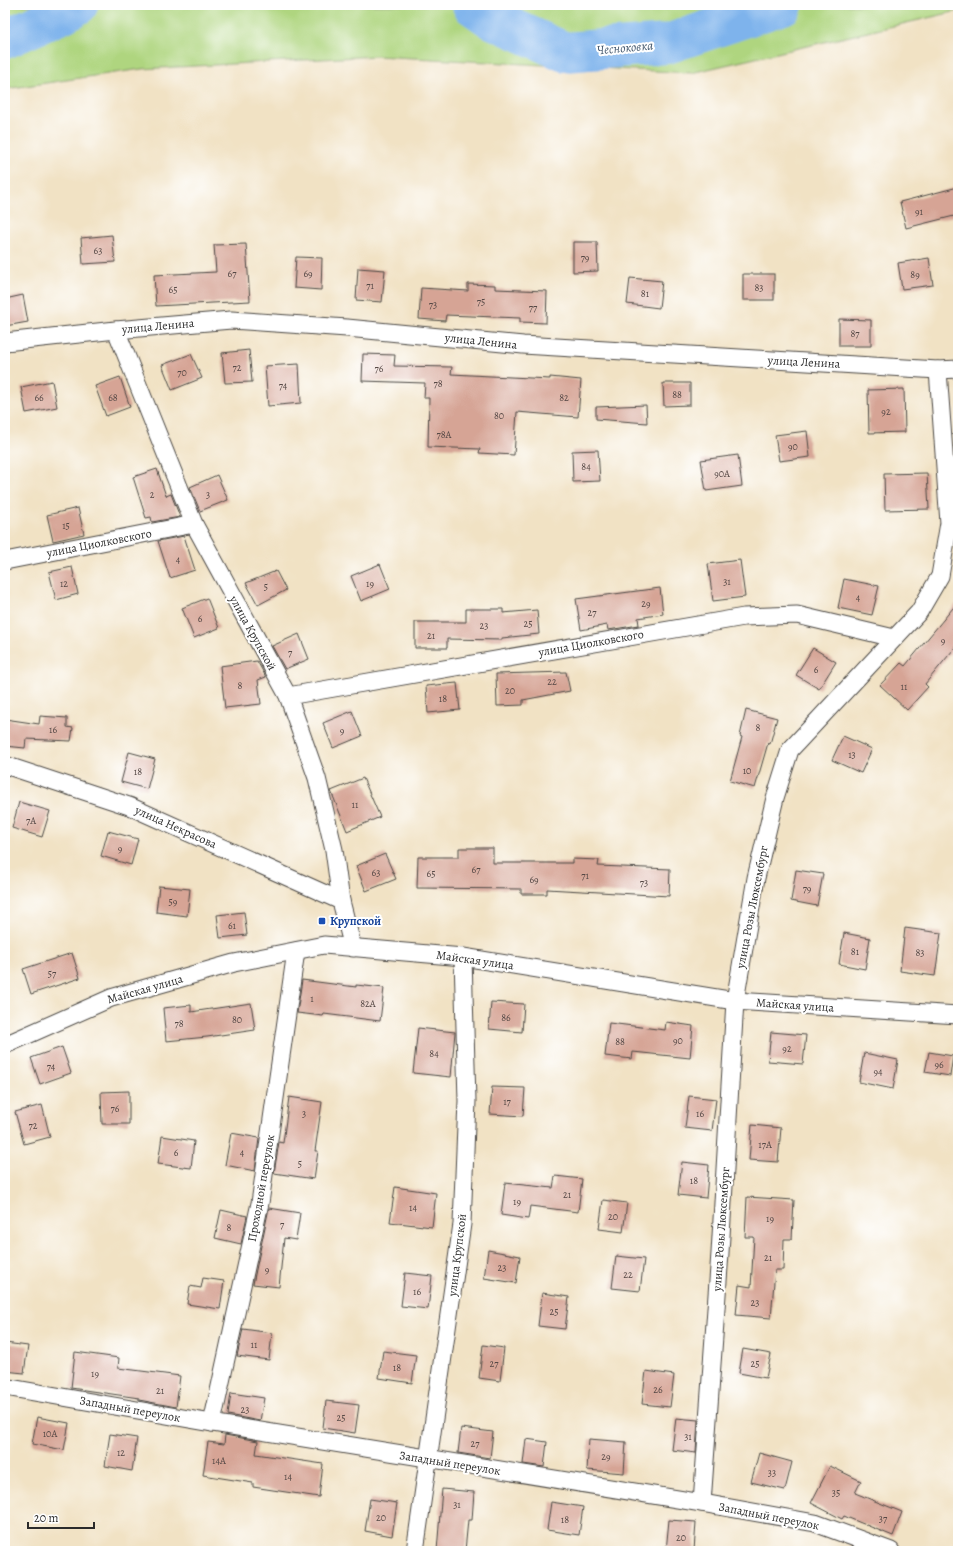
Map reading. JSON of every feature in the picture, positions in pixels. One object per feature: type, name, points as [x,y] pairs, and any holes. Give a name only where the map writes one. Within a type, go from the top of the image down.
[{"type":"street","name":"улица Ленина","points":[[5,342],[231,320],[347,328],[523,345],[938,370],[958,369]]},
{"type":"street","name":"улица Крупской","points":[[116,330],[194,524],[288,696],[317,778],[334,850],[341,901],[353,948]]},
{"type":"street","name":"улица Розы Люксембург","points":[[702,1503],[735,1001],[756,878],[775,798],[790,750],[919,612],[940,576],[949,523],[938,370]]},
{"type":"street","name":"улица Циолковского","points":[[5,561],[194,524]]},
{"type":"street","name":"улица Циолковского","points":[[288,696],[744,617],[797,615],[894,638]]},
{"type":"street","name":"улица Некрасова","points":[[5,765],[129,806],[341,901]]},
{"type":"street","name":"Майская улица","points":[[5,1044],[111,998],[234,963],[324,945],[463,957],[735,1001],[958,1015]]},
{"type":"street","name":"Проходной переулок","points":[[212,1423],[260,1203],[296,951]]},
{"type":"street","name":"улица Крупской","points":[[415,1551],[427,1459],[462,1224],[467,1101],[463,957]]},
{"type":"street","name":"Западный переулок","points":[[5,1387],[814,1523],[891,1551]]},
{"type":"green space","points":[[5,5],[958,5],[958,11],[691,73],[376,56],[142,69],[5,89]]},
{"type":"building","points":[[958,187],[958,215],[906,228],[900,202]]},
{"type":"building","points":[[112,235],[115,262],[83,264],[81,238]]},
{"type":"building","points":[[573,242],[597,242],[598,271],[573,272]]},
{"type":"building","points":[[246,244],[250,301],[156,306],[154,275],[216,272],[214,245]]},
{"type":"building","points":[[296,257],[322,258],[321,290],[294,288]]},
{"type":"building","points":[[929,258],[933,285],[902,289],[898,263]]},
{"type":"building","points":[[358,268],[385,270],[382,302],[356,300]]},
{"type":"building","points":[[743,274],[774,274],[774,300],[743,300]]},
{"type":"building","points":[[630,278],[662,281],[659,308],[627,304]]},
{"type":"building","points":[[468,284],[495,285],[495,289],[547,291],[546,323],[520,322],[520,318],[446,315],[445,321],[419,319],[421,288],[468,291]]},
{"type":"building","points":[[23,295],[28,322],[5,326],[5,299]]},
{"type":"building","points":[[839,319],[871,320],[871,346],[839,346]]},
{"type":"building","points":[[249,350],[252,382],[225,383],[222,353]]},
{"type":"building","points":[[191,354],[202,378],[172,390],[162,365]]},
{"type":"building","points":[[363,354],[395,355],[394,366],[452,367],[451,374],[550,379],[550,377],[581,380],[578,417],[517,412],[514,455],[479,453],[480,449],[428,447],[429,398],[424,398],[425,383],[362,381]]},
{"type":"building","points":[[299,364],[301,403],[268,406],[265,366]]},
{"type":"building","points":[[120,377],[130,407],[106,416],[95,386]]},
{"type":"building","points":[[52,381],[57,407],[26,413],[21,387]]},
{"type":"building","points":[[663,383],[690,383],[690,405],[664,406]]},
{"type":"building","points":[[904,389],[905,432],[869,433],[868,390]]},
{"type":"building","points":[[646,405],[647,423],[596,419],[596,407]]},
{"type":"building","points":[[807,431],[810,457],[779,461],[775,435]]},
{"type":"building","points":[[598,450],[600,481],[573,482],[572,451]]},
{"type":"building","points":[[738,455],[742,486],[706,491],[701,460]]},
{"type":"building","points":[[157,469],[166,496],[171,494],[180,517],[152,522],[151,517],[146,518],[133,477]]},
{"type":"building","points":[[927,473],[929,509],[885,510],[884,474]]},
{"type":"building","points":[[217,475],[228,500],[200,511],[190,487]]},
{"type":"building","points":[[78,508],[84,534],[53,541],[47,515]]},
{"type":"building","points":[[184,536],[195,570],[170,578],[158,541]]},
{"type":"building","points":[[740,560],[745,597],[713,601],[708,564]]},
{"type":"building","points":[[380,564],[390,589],[361,601],[351,576]]},
{"type":"building","points":[[72,567],[78,594],[56,600],[49,572]]},
{"type":"building","points":[[276,571],[286,590],[258,605],[246,583]]},
{"type":"building","points":[[844,579],[879,586],[872,615],[838,608]]},
{"type":"building","points":[[660,588],[663,614],[638,618],[639,625],[608,630],[607,625],[581,630],[576,599]]},
{"type":"building","points":[[207,598],[219,628],[194,638],[182,608]]},
{"type":"building","points":[[958,602],[958,644],[925,684],[928,687],[907,710],[880,685],[901,663],[905,666]]},
{"type":"building","points":[[466,609],[503,609],[503,613],[537,610],[539,634],[502,638],[502,640],[447,639],[447,648],[415,648],[415,622],[466,622]]},
{"type":"building","points":[[299,634],[309,659],[285,669],[272,646]]},
{"type":"building","points":[[813,648],[836,662],[819,689],[796,675]]},
{"type":"building","points":[[257,661],[266,677],[258,680],[261,704],[225,708],[220,666]]},
{"type":"building","points":[[566,672],[570,691],[523,700],[523,705],[497,706],[496,674]]},
{"type":"building","points":[[457,683],[460,710],[428,713],[426,686]]},
{"type":"building","points":[[746,710],[777,718],[755,788],[730,781],[742,737],[740,736]]},
{"type":"building","points":[[352,711],[362,736],[333,748],[323,723]]},
{"type":"building","points":[[40,716],[67,718],[67,727],[73,728],[71,741],[26,739],[25,748],[5,746],[5,719],[39,724]]},
{"type":"building","points":[[843,736],[872,749],[861,773],[832,760]]},
{"type":"building","points":[[129,752],[155,759],[147,789],[121,782]]},
{"type":"building","points":[[363,778],[380,817],[347,831],[331,791]]},
{"type":"building","points":[[19,802],[50,811],[42,837],[12,828]]},
{"type":"building","points":[[108,831],[138,839],[131,865],[101,856]]},
{"type":"building","points":[[459,848],[493,848],[493,863],[572,863],[572,859],[599,860],[598,866],[670,869],[669,896],[547,889],[547,894],[521,894],[521,889],[417,888],[418,857],[459,857]]},
{"type":"building","points":[[385,854],[396,879],[366,891],[356,866]]},
{"type":"building","points":[[796,870],[823,874],[817,906],[791,901]]},
{"type":"building","points":[[159,886],[190,889],[187,916],[156,912]]},
{"type":"building","points":[[244,912],[247,935],[220,938],[217,915]]},
{"type":"building","points":[[905,928],[941,933],[935,976],[900,971]]},
{"type":"building","points":[[844,933],[870,938],[865,969],[839,964]]},
{"type":"building","points":[[72,953],[80,978],[31,994],[23,969]]},
{"type":"building","points":[[302,980],[356,987],[356,985],[384,988],[380,1021],[324,1014],[323,1016],[297,1013]]},
{"type":"building","points":[[491,1002],[524,1004],[522,1032],[489,1029]]},
{"type":"building","points":[[251,1003],[255,1030],[166,1041],[163,1008],[191,1005],[191,1012]]},
{"type":"building","points":[[666,1022],[693,1026],[690,1058],[633,1052],[632,1059],[605,1056],[609,1023],[665,1030]]},
{"type":"building","points":[[418,1028],[455,1032],[451,1077],[413,1073]]},
{"type":"building","points":[[771,1032],[806,1035],[803,1064],[768,1061]]},
{"type":"building","points":[[62,1047],[71,1073],[40,1084],[31,1058]]},
{"type":"building","points":[[929,1052],[953,1056],[950,1076],[925,1072]]},
{"type":"building","points":[[864,1053],[898,1060],[893,1089],[859,1082]]},
{"type":"building","points":[[492,1087],[525,1088],[523,1116],[490,1114]]},
{"type":"building","points":[[129,1091],[129,1124],[102,1124],[101,1092]]},
{"type":"building","points":[[689,1096],[716,1099],[712,1131],[685,1128]]},
{"type":"building","points":[[289,1097],[322,1102],[315,1151],[318,1151],[314,1179],[274,1173],[279,1142],[283,1143]]},
{"type":"building","points":[[42,1105],[50,1137],[24,1144],[15,1112]]},
{"type":"building","points":[[752,1125],[781,1128],[778,1162],[749,1160]]},
{"type":"building","points":[[231,1133],[259,1138],[255,1171],[225,1165]]},
{"type":"building","points":[[162,1136],[194,1141],[191,1168],[158,1164]]},
{"type":"building","points":[[682,1162],[709,1165],[706,1198],[678,1195]]},
{"type":"building","points":[[555,1176],[582,1179],[578,1212],[530,1206],[528,1219],[501,1215],[505,1183],[553,1188]]},
{"type":"building","points":[[395,1187],[436,1193],[432,1227],[390,1222]]},
{"type":"building","points":[[747,1197],[794,1200],[792,1239],[784,1239],[783,1270],[775,1270],[771,1318],[736,1315],[739,1285],[751,1287],[754,1237],[745,1237]]},
{"type":"building","points":[[603,1200],[627,1203],[623,1232],[599,1229]]},
{"type":"building","points":[[269,1208],[300,1213],[296,1240],[284,1238],[279,1287],[253,1284]]},
{"type":"building","points":[[221,1210],[247,1216],[241,1244],[215,1238]]},
{"type":"building","points":[[488,1250],[520,1256],[516,1283],[484,1278]]},
{"type":"building","points":[[616,1256],[644,1259],[640,1291],[612,1288]]},
{"type":"building","points":[[405,1273],[432,1276],[428,1309],[401,1306]]},
{"type":"building","points":[[203,1278],[224,1281],[220,1309],[187,1304],[190,1286],[201,1288]]},
{"type":"building","points":[[542,1293],[569,1297],[565,1329],[538,1326]]},
{"type":"building","points":[[243,1329],[272,1333],[269,1360],[237,1356]]},
{"type":"building","points":[[5,1343],[28,1346],[24,1373],[5,1371]]},
{"type":"building","points":[[483,1345],[504,1348],[500,1381],[479,1378]]},
{"type":"building","points":[[743,1349],[771,1354],[766,1378],[739,1373]]},
{"type":"building","points":[[383,1351],[416,1355],[412,1383],[379,1378]]},
{"type":"building","points":[[75,1352],[119,1358],[118,1368],[180,1376],[176,1407],[139,1400],[139,1398],[71,1388]]},
{"type":"building","points":[[646,1371],[674,1375],[670,1407],[642,1404]]},
{"type":"building","points":[[231,1393],[264,1398],[260,1421],[228,1415]]},
{"type":"building","points":[[326,1401],[359,1405],[355,1433],[323,1428]]},
{"type":"building","points":[[37,1417],[69,1423],[64,1450],[32,1444]]},
{"type":"building","points":[[676,1418],[698,1420],[696,1453],[672,1450]]},
{"type":"building","points":[[461,1428],[493,1432],[490,1458],[458,1453]]},
{"type":"building","points":[[110,1434],[137,1438],[132,1471],[105,1466]]},
{"type":"building","points":[[225,1435],[258,1441],[256,1454],[323,1464],[319,1497],[253,1487],[253,1483],[203,1475],[208,1442],[224,1444]]},
{"type":"building","points":[[526,1439],[547,1442],[544,1467],[523,1464]]},
{"type":"building","points":[[589,1439],[626,1442],[624,1473],[587,1470]]},
{"type":"building","points":[[759,1453],[792,1462],[785,1490],[751,1482]]},
{"type":"building","points":[[830,1466],[861,1481],[855,1493],[902,1512],[893,1536],[844,1516],[842,1519],[811,1503]]},
{"type":"building","points":[[442,1489],[474,1492],[472,1520],[468,1520],[465,1551],[437,1551]]},
{"type":"building","points":[[370,1499],[397,1503],[392,1536],[365,1531]]},
{"type":"building","points":[[551,1502],[583,1507],[579,1535],[547,1530]]},
{"type":"building","points":[[669,1520],[696,1522],[694,1551],[666,1551]]},
{"type":"waterway","name":"Чесноковка","points":[[5,39],[64,13],[78,5]]},
{"type":"waterway","name":"Чесноковка","points":[[472,5],[492,19],[565,52],[667,44],[783,5]]},
{"type":"place","name":"Крупской","points":[[322,921]]}]
